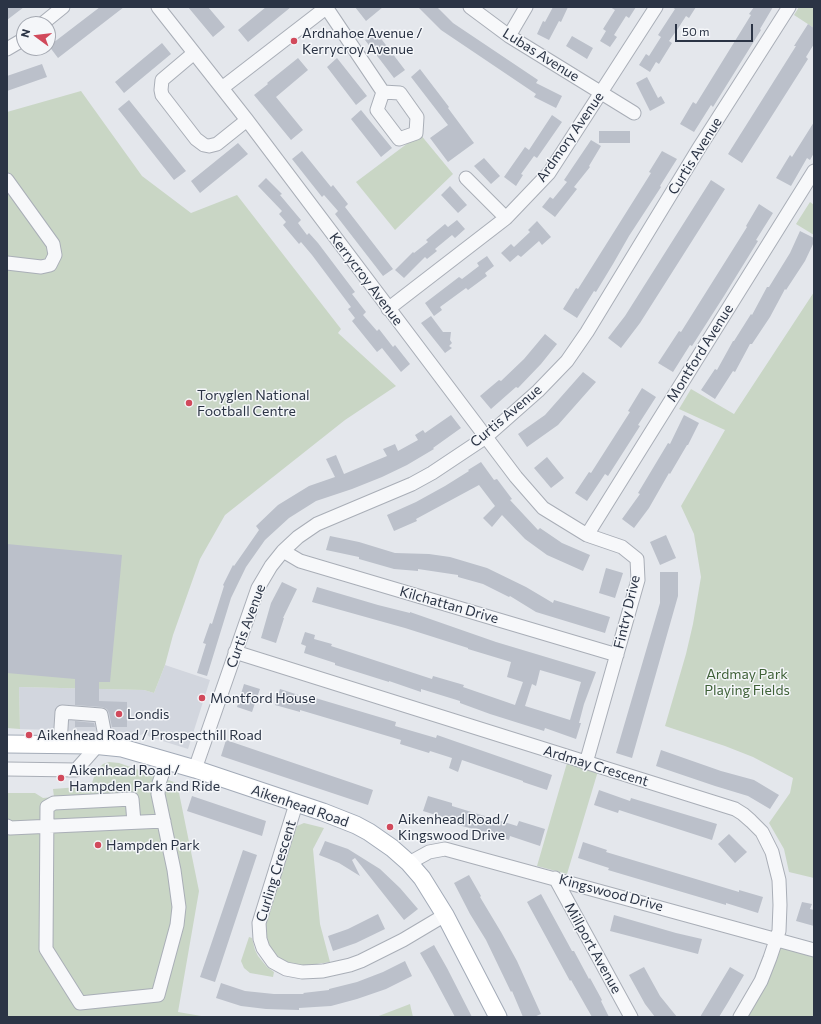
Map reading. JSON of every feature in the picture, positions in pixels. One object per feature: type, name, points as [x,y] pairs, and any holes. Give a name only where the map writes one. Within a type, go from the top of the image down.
[{"type":"main road","name":"Aikenhead Road","points":[[7,744],[102,745],[122,748],[167,761],[323,812],[356,825],[383,841],[409,863],[422,878],[445,915],[498,1017]]},
{"type":"street","points":[[52,16],[63,7]]},
{"type":"street","name":"Kerrycroy Avenue","points":[[158,7],[247,120],[486,437]]},
{"type":"street","points":[[222,88],[327,7],[383,92]]},
{"type":"street","name":"Lubas Avenue","points":[[470,7],[509,36],[634,113]]},
{"type":"street","points":[[509,36],[526,7]]},
{"type":"street","name":"Ardmory Avenue","points":[[388,309],[506,218],[549,173],[656,7]]},
{"type":"street","name":"Curtis Avenue","points":[[195,770],[258,588],[271,566],[283,551],[298,537],[317,524],[412,484],[432,473],[486,437],[538,391],[567,361],[587,332],[699,148],[789,7]]},
{"type":"street","points":[[7,49],[16,44]]},
{"type":"street","points":[[194,53],[162,80],[161,90],[162,95],[196,139],[204,145],[209,146],[216,144],[247,120]]},
{"type":"street","name":"Montford Avenue","points":[[587,535],[814,171]]},
{"type":"street","points":[[466,178],[506,218]]},
{"type":"street","points":[[7,180],[53,244],[55,255],[50,265],[41,267],[7,263]]},
{"type":"street","name":"Fintry Drive","points":[[486,437],[516,477],[543,508],[587,535],[622,547],[637,558],[638,580],[586,763]]},
{"type":"street","name":"Kilchattan Drive","points":[[283,551],[300,561],[617,655]]},
{"type":"street","name":"Ardmay Crescent","points":[[235,652],[735,809],[751,820],[762,832],[772,852],[779,880],[780,905],[777,939],[760,981],[740,1017]]},
{"type":"street","points":[[7,769],[76,770],[102,745],[101,715],[62,712],[60,744]]},
{"type":"street","points":[[134,822],[132,799],[54,803],[47,807],[46,949],[80,1003],[158,996],[177,925],[179,907],[177,884],[158,794],[159,783],[167,761]]},
{"type":"street","name":"Curling Crescent","points":[[296,804],[259,923],[260,939],[263,948],[273,962],[286,969],[302,972],[323,971],[350,965],[403,940],[445,915]]},
{"type":"street","points":[[7,826],[10,828],[47,827],[164,821]]},
{"type":"street","name":"Kingswood Drive","points":[[409,863],[430,852],[445,848],[814,950]]},
{"type":"street","name":"Millport Avenue","points":[[555,878],[631,1017]]},
{"type":"shaded area","points":[[165,665],[210,680],[188,749],[150,737],[145,733],[138,736],[120,732],[20,729],[19,687],[144,690],[154,693]]},
{"type":"green space","points":[[799,7],[814,7],[814,28],[794,15]]},
{"type":"green space","name":"Toryglen National Football Centre","points":[[81,91],[142,176],[191,213],[237,195],[341,329],[338,333],[396,386],[345,420],[225,515],[200,559],[173,635],[165,665],[154,693],[144,690],[19,687],[20,729],[7,728],[7,112]]},
{"type":"green space","points":[[420,134],[453,174],[395,230],[356,182]]},
{"type":"green space","points":[[810,202],[814,205],[814,235],[796,224]]},
{"type":"green space","name":"Ardmay Park Playing Fields","points":[[814,292],[814,878],[789,872],[784,849],[769,823],[790,793],[793,778],[753,757],[665,726],[686,654],[701,577],[694,534],[681,506],[725,430],[679,409],[691,389],[734,414]]},
{"type":"green space","name":"Hampden Park","points":[[109,762],[119,763],[177,783],[199,891],[178,1012],[207,1017],[7,1017],[7,793],[35,793],[43,798],[54,797],[53,789],[91,786],[96,771],[103,764]]},
{"type":"green space","points":[[567,763],[598,771],[567,874],[537,866]]},
{"type":"green space","points":[[304,823],[324,828],[313,849],[320,924],[330,962],[303,966],[287,963],[275,956],[268,942],[265,928],[297,826]]},
{"type":"green space","points":[[249,937],[252,938],[258,956],[267,967],[274,972],[273,977],[250,973],[244,968],[241,961]]},
{"type":"green space","points":[[778,941],[814,952],[814,1017],[743,1017]]},
{"type":"green space","points":[[410,1004],[413,1017],[376,1017]]},
{"type":"building","points":[[7,7],[24,7],[7,20]]},
{"type":"building","points":[[100,7],[124,7],[58,58],[56,55],[56,41]]},
{"type":"building","points":[[188,7],[208,7],[225,27],[213,37]]},
{"type":"building","points":[[266,7],[291,7],[248,42],[238,30]]},
{"type":"building","points":[[355,7],[383,7],[366,21]]},
{"type":"building","points":[[418,7],[437,7],[453,23],[538,80],[536,83],[562,96],[556,108],[534,97],[536,94],[441,30]]},
{"type":"building","points":[[553,7],[568,7],[561,22],[559,21],[549,40],[537,34],[543,21],[545,22]]},
{"type":"building","points":[[610,7],[636,7],[629,18],[626,16],[614,35],[617,37],[610,47],[600,41],[606,31],[603,29],[615,10]]},
{"type":"building","points":[[672,7],[696,7],[689,18],[686,16],[669,41],[672,43],[659,64],[656,62],[650,72],[639,65],[646,54],[649,56],[661,37],[658,35],[675,9]]},
{"type":"building","points":[[754,7],[773,7],[760,29],[761,30],[713,107],[711,105],[694,132],[680,124],[693,102],[696,104],[751,15],[749,14]]},
{"type":"building","points":[[808,24],[814,28],[814,44],[806,57],[808,59],[742,163],[728,154],[796,46],[794,46]]},
{"type":"building","points":[[376,32],[405,70],[394,78],[365,40]]},
{"type":"building","points":[[572,36],[593,48],[587,59],[566,46]]},
{"type":"building","points":[[162,43],[171,54],[124,93],[115,82]]},
{"type":"building","points":[[298,58],[308,70],[276,97],[303,130],[291,140],[254,95]]},
{"type":"building","points":[[337,58],[367,96],[356,105],[327,67]]},
{"type":"building","points":[[42,64],[47,77],[7,91],[7,76]]},
{"type":"building","points":[[420,69],[474,143],[448,162],[430,138],[448,125],[411,77]]},
{"type":"building","points":[[647,77],[658,98],[661,96],[665,103],[650,111],[636,83]]},
{"type":"building","points":[[129,100],[186,171],[174,180],[118,109]]},
{"type":"building","points":[[361,110],[392,148],[381,157],[351,119]]},
{"type":"building","points":[[552,115],[562,122],[537,158],[534,156],[521,174],[523,175],[516,186],[504,177],[525,147],[529,150]]},
{"type":"building","points":[[814,122],[814,153],[810,160],[807,158],[791,186],[776,178],[790,155],[792,157]]},
{"type":"building","points":[[599,131],[630,131],[630,143],[599,143]]},
{"type":"building","points":[[591,140],[601,146],[589,166],[590,167],[574,187],[577,189],[555,217],[542,207],[550,197],[553,199],[567,182],[564,180]]},
{"type":"building","points":[[238,143],[248,154],[200,193],[191,181]]},
{"type":"building","points":[[302,151],[331,187],[333,185],[348,204],[345,207],[393,269],[383,276],[335,214],[338,211],[324,195],[322,197],[292,159]]},
{"type":"building","points":[[662,151],[677,159],[596,292],[594,291],[577,318],[563,309],[576,288],[578,289],[651,173],[649,172]]},
{"type":"building","points":[[484,158],[500,176],[491,184],[474,166]]},
{"type":"building","points":[[266,178],[282,194],[280,195],[301,220],[298,223],[307,235],[309,233],[318,243],[355,292],[352,294],[366,312],[363,315],[377,331],[379,329],[393,347],[395,345],[410,364],[401,372],[382,348],[377,352],[352,321],[355,318],[348,309],[351,307],[312,255],[301,242],[299,244],[283,225],[286,222],[279,214],[282,211],[258,186]]},
{"type":"building","points":[[711,180],[725,189],[640,323],[621,348],[608,338],[625,316]]},
{"type":"building","points":[[450,186],[467,205],[458,213],[441,195]]},
{"type":"building","points":[[759,204],[773,213],[756,240],[758,241],[724,296],[692,346],[690,345],[673,372],[658,363],[679,331],[681,332],[747,227],[746,226]]},
{"type":"building","points":[[457,220],[465,229],[455,238],[452,235],[435,249],[437,251],[427,259],[425,257],[404,278],[395,270],[413,252],[414,253],[428,242],[426,240],[445,224],[448,227]]},
{"type":"building","points":[[537,221],[551,237],[542,245],[539,241],[521,257],[518,255],[510,262],[501,253],[511,244],[514,247],[530,232],[528,230]]},
{"type":"building","points":[[800,231],[814,238],[814,242],[805,261],[786,290],[785,289],[770,317],[752,344],[750,344],[735,372],[733,371],[715,399],[701,390],[715,369],[717,370],[733,341],[751,314],[752,315],[767,287],[769,287],[790,253]]},
{"type":"building","points":[[487,256],[494,266],[485,273],[487,276],[468,290],[466,288],[440,307],[442,310],[434,316],[425,303],[459,277],[462,279],[479,266],[477,263]]},
{"type":"building","points":[[431,316],[443,332],[451,332],[450,340],[452,343],[449,346],[452,348],[445,353],[421,323]]},
{"type":"building","points":[[545,334],[557,344],[541,364],[518,388],[516,387],[491,409],[480,396],[499,380],[501,381],[524,359]]},
{"type":"building","points":[[583,372],[596,382],[558,425],[527,447],[518,434],[545,415]]},
{"type":"building","points":[[642,388],[656,397],[638,425],[640,426],[608,476],[605,474],[587,501],[575,493],[589,472],[591,473],[630,412],[628,411]]},
{"type":"building","points":[[451,415],[461,428],[433,448],[434,449],[407,465],[382,477],[316,501],[289,518],[265,540],[246,567],[231,598],[207,676],[197,673],[206,644],[203,643],[210,623],[212,624],[224,586],[223,585],[233,565],[234,566],[259,530],[256,526],[278,505],[309,486],[335,477],[326,459],[336,455],[344,474],[387,456],[383,449],[395,444],[398,451],[418,440],[415,435],[423,430],[425,433]]},
{"type":"building","points":[[684,415],[699,423],[688,445],[670,474],[669,473],[649,508],[634,528],[622,519],[640,494],[638,493],[668,443],[670,444]]},
{"type":"building","points":[[547,457],[564,478],[551,488],[534,468]]},
{"type":"building","points":[[481,462],[494,480],[497,479],[512,499],[510,500],[538,530],[540,528],[562,543],[590,555],[583,571],[547,555],[525,539],[502,515],[492,527],[483,518],[495,506],[479,485],[416,519],[417,521],[394,531],[387,515],[416,502],[445,486]]},
{"type":"building","points":[[666,535],[676,558],[660,565],[650,542]]},
{"type":"building","points":[[330,536],[359,542],[395,553],[429,554],[450,557],[487,568],[526,587],[553,603],[554,600],[610,617],[605,633],[536,612],[510,596],[509,597],[483,584],[458,577],[458,575],[418,569],[418,571],[394,569],[359,559],[359,557],[326,550]]},
{"type":"building","points":[[7,544],[122,555],[110,682],[99,682],[99,701],[127,702],[127,727],[112,727],[107,709],[102,707],[75,705],[75,679],[7,673]]},
{"type":"building","points":[[606,568],[623,573],[615,598],[599,593]]},
{"type":"building","points":[[660,572],[678,572],[678,596],[632,758],[616,753],[660,603]]},
{"type":"building","points":[[282,582],[297,589],[283,618],[276,643],[261,638],[271,603]]},
{"type":"building","points":[[317,587],[378,605],[410,612],[496,642],[596,672],[584,704],[579,723],[581,723],[576,739],[545,728],[544,731],[490,714],[460,703],[460,701],[421,689],[421,692],[335,665],[335,663],[304,653],[306,646],[301,644],[305,632],[315,635],[314,639],[332,644],[331,646],[432,679],[433,676],[464,685],[463,687],[515,705],[523,682],[507,677],[511,662],[405,628],[312,602]],"holes":[[[540,670],[581,682],[570,720],[525,706],[532,684],[536,686]]]},
{"type":"building","points":[[244,684],[260,689],[252,712],[237,707]]},
{"type":"building","points":[[280,689],[396,722],[395,726],[436,738],[437,735],[552,775],[547,790],[462,760],[458,772],[449,768],[452,758],[400,744],[401,740],[300,710],[300,712],[275,705]]},
{"type":"building","points":[[75,721],[94,723],[95,727],[75,727]]},
{"type":"building","points":[[226,740],[373,790],[368,805],[221,756]]},
{"type":"building","points":[[661,750],[721,771],[754,780],[779,795],[770,809],[748,796],[656,766]]},
{"type":"building","points":[[599,790],[630,801],[631,798],[717,824],[712,840],[619,810],[618,813],[594,805]]},
{"type":"building","points":[[192,796],[266,821],[262,836],[187,811]]},
{"type":"building","points":[[428,796],[452,803],[452,806],[517,826],[519,821],[545,829],[540,846],[510,836],[509,840],[454,824],[455,821],[423,811]]},
{"type":"building","points":[[729,834],[747,852],[735,863],[718,844]]},
{"type":"building","points":[[325,841],[348,849],[380,869],[400,888],[418,909],[404,920],[355,858],[352,860],[360,876],[339,863],[319,855]]},
{"type":"building","points":[[583,842],[607,850],[606,852],[739,892],[739,890],[763,897],[758,913],[608,870],[609,868],[578,858]]},
{"type":"building","points":[[243,850],[257,855],[215,982],[200,977]]},
{"type":"building","points":[[469,875],[517,961],[541,1014],[534,1017],[523,1017],[512,991],[511,992],[486,940],[470,914],[454,883]]},
{"type":"building","points":[[541,894],[572,951],[574,951],[589,979],[590,978],[609,1017],[592,1017],[571,980],[570,981],[527,902]]},
{"type":"building","points":[[802,902],[812,904],[810,909],[814,910],[814,926],[796,921]]},
{"type":"building","points":[[378,914],[385,929],[356,943],[333,951],[328,936],[348,929]]},
{"type":"building","points":[[614,915],[702,939],[698,954],[610,931]]},
{"type":"building","points":[[434,945],[472,1017],[455,1017],[420,953]]},
{"type":"building","points":[[405,961],[412,976],[386,989],[331,1006],[299,1008],[299,1010],[266,1009],[241,1006],[216,998],[221,983],[245,991],[274,994],[304,994],[303,993],[329,990],[357,982],[383,972]]},
{"type":"building","points":[[644,967],[660,996],[677,1017],[655,1017],[645,1004],[629,975]]},
{"type":"building","points":[[730,967],[744,975],[727,1004],[719,1017],[700,1017]]},
{"type":"place","name":"Ardnahoe Avenue / Kerrycroy Avenue","points":[[294,41]]},
{"type":"place","name":"Toryglen National Football Centre","points":[[189,403]]},
{"type":"place","name":"Montford House","points":[[202,698]]},
{"type":"place","name":"Londis","points":[[119,714]]},
{"type":"place","name":"Aikenhead Road / Prospecthill Road","points":[[29,735]]},
{"type":"place","name":"Aikenhead Road / Hampden Park and Ride","points":[[61,778]]},
{"type":"place","name":"Aikenhead Road / Kingswood Drive","points":[[390,827]]},
{"type":"place","name":"Hampden Park","points":[[98,845]]}]
